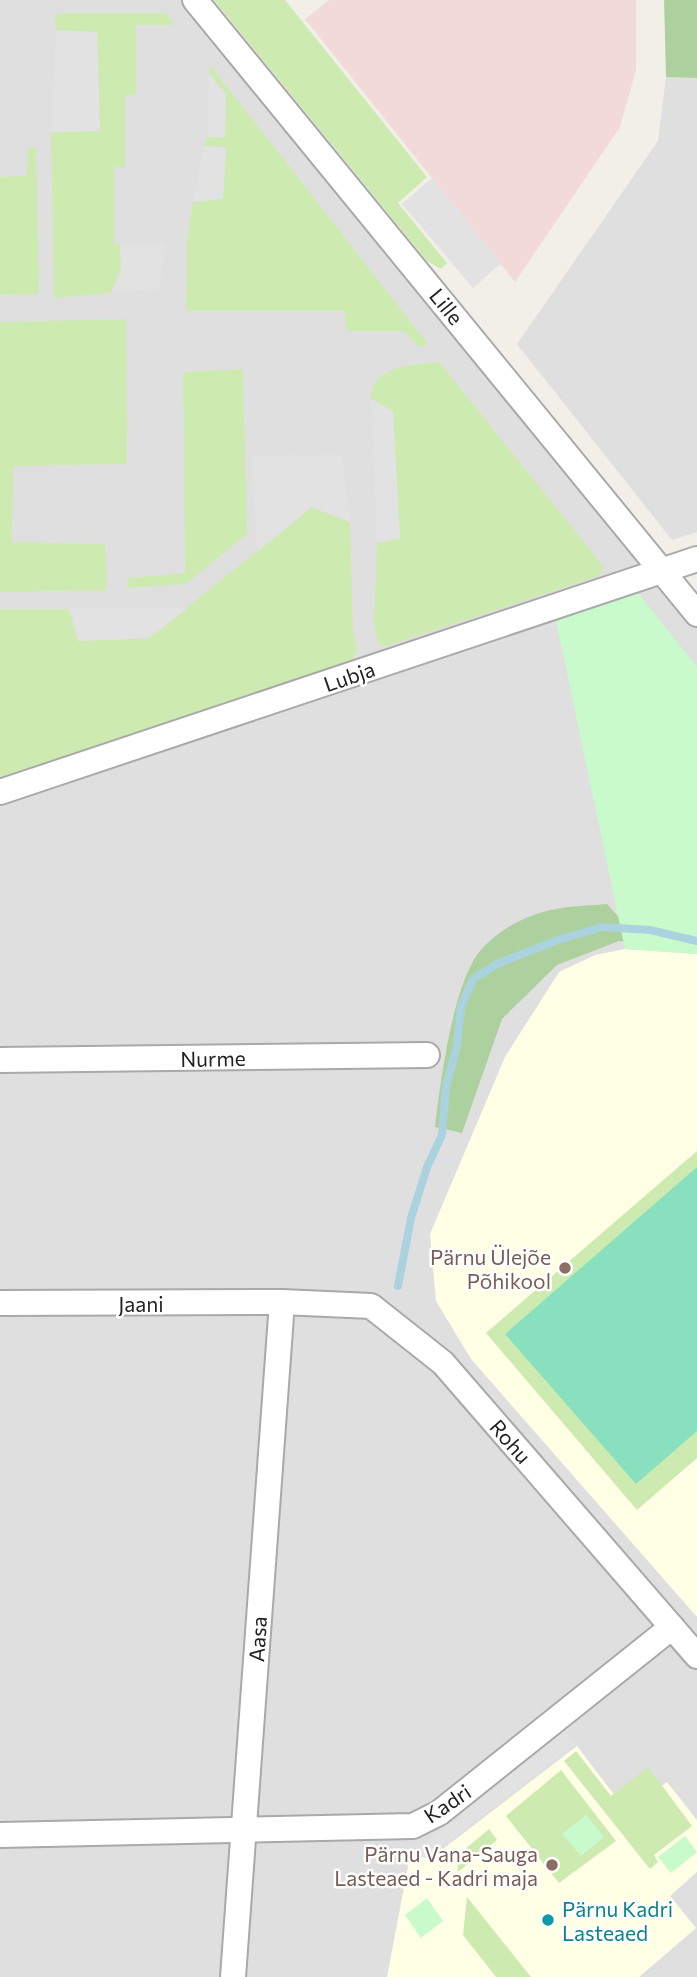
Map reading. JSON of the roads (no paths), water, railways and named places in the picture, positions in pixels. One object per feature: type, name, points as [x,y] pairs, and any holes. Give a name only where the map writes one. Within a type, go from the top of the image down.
[{"type":"street","name":"Lille","points":[[195,0],[697,614]]},
{"type":"street","name":"Lubja","points":[[0,792],[697,559]]},
{"type":"street","name":"Nurme","points":[[0,1060],[426,1055]]},
{"type":"street","name":"Jaani","points":[[0,1303],[282,1302]]},
{"type":"street","name":"Rohu","points":[[282,1302],[371,1306],[443,1363],[697,1656]]},
{"type":"street","name":"Aasa","points":[[233,1977],[282,1302]]},
{"type":"street","name":"Kadri","points":[[0,1835],[413,1826],[439,1813],[672,1627]]},
{"type":"waterway","points":[[398,1286],[411,1218],[427,1167],[442,1135],[446,1087],[457,1045],[461,1007],[473,979],[497,964],[558,940],[602,927],[650,930],[697,941]]},
{"type":"place","name":"Pärnu Ülejõe Põhikool","points":[[565,1268]]},
{"type":"place","name":"Pärnu Vana-Sauga Lasteaed - Kadri maja","points":[[552,1865]]},
{"type":"place","name":"Pärnu Kadri Lasteaed","points":[[548,1920]]}]
